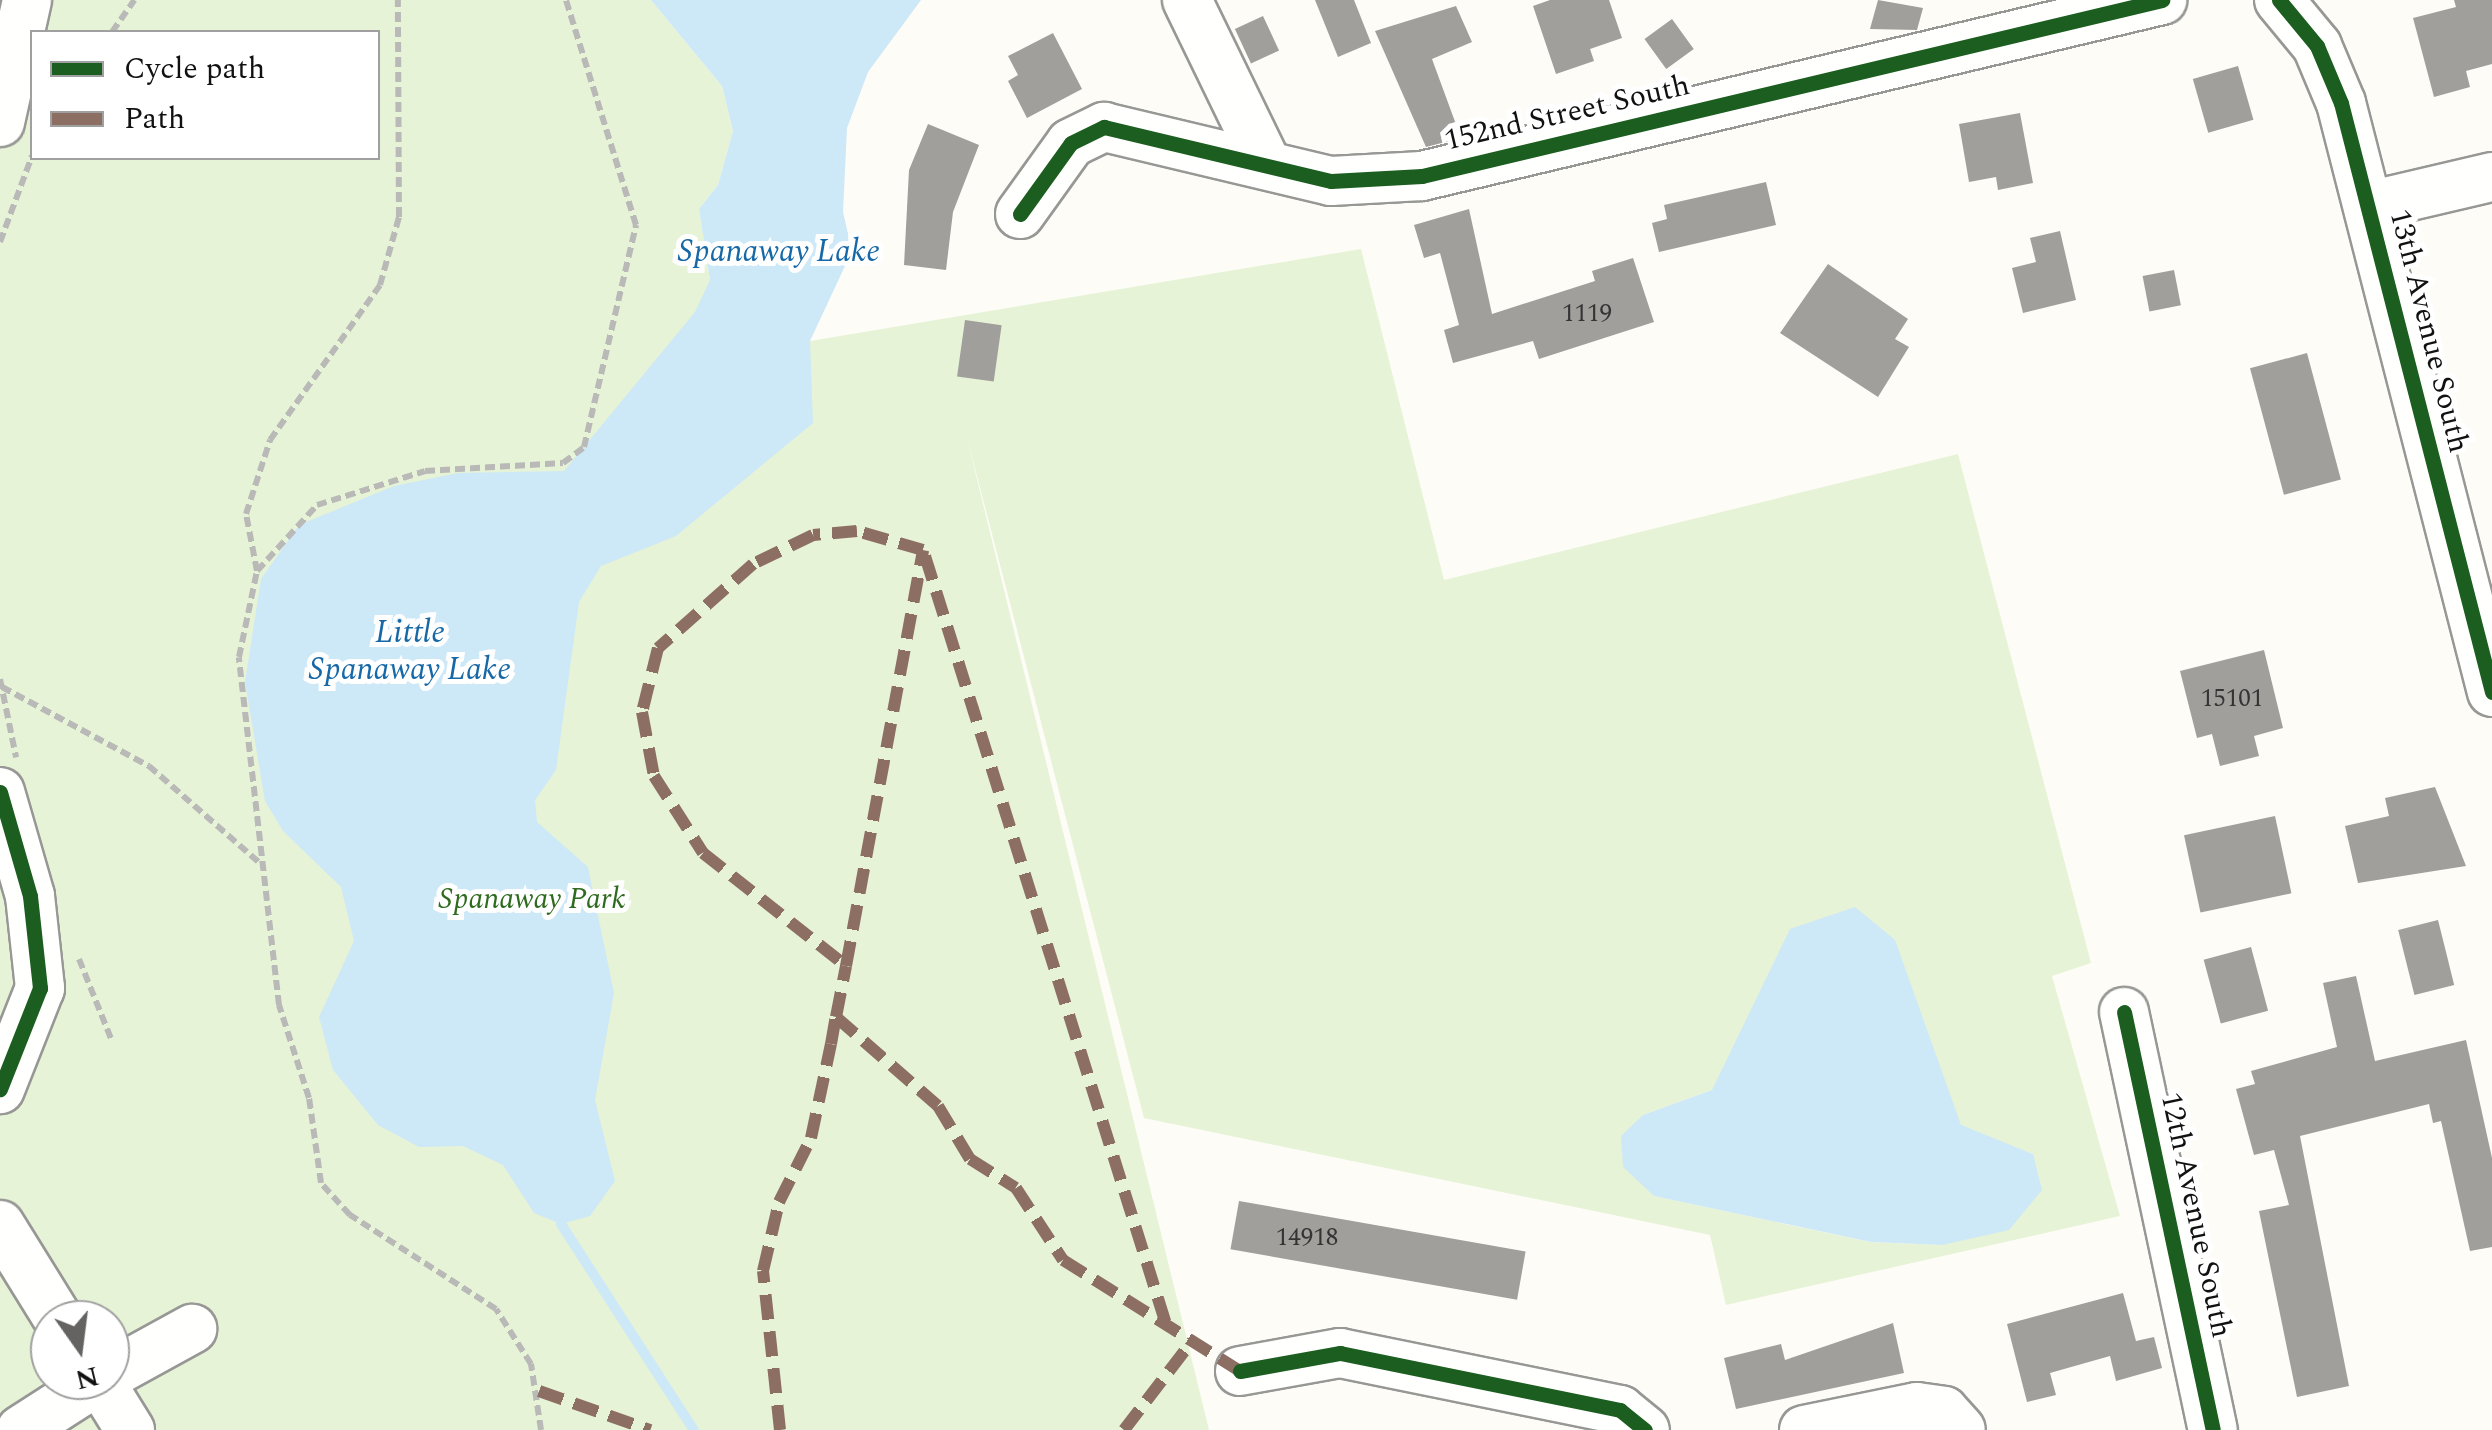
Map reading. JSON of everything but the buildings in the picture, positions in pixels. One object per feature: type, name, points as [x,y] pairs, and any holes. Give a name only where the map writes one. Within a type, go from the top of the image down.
[{"type":"street","points":[[0,122],[27,0]]},
{"type":"street","points":[[1187,0],[1267,165]]},
{"type":"street","name":"152nd Street South","points":[[1020,214],[1071,143],[1104,127],[1331,180],[1422,176],[2162,0]]},
{"type":"street","name":"13th Avenue South","points":[[2279,0],[2329,71],[2368,206],[2492,692]]},
{"type":"street","points":[[2368,206],[2492,177]]},
{"type":"street","points":[[0,792],[30,896],[40,988],[0,1090]]},
{"type":"street","name":"12th Avenue South","points":[[2124,1012],[2213,1430]]},
{"type":"street","points":[[0,1225],[46,1300]]},
{"type":"street","points":[[130,1363],[192,1329]]},
{"type":"street","points":[[1240,1370],[1340,1353],[1620,1410],[1645,1430]]},
{"type":"street","points":[[21,1430],[68,1400]]},
{"type":"street","points":[[111,1400],[130,1430]]},
{"type":"street","points":[[1804,1430],[1917,1407],[1944,1411],[1960,1430]]},
{"type":"path","points":[[113,30],[134,0]]},
{"type":"path","points":[[256,570],[246,514],[270,440],[380,286],[399,217],[398,0]]},
{"type":"path","points":[[541,1430],[531,1364],[496,1310],[350,1215],[322,1182],[309,1098],[279,1005],[239,700],[242,614],[256,570],[299,518],[352,490],[464,465],[554,465],[584,447],[636,226],[566,0]]},
{"type":"path","points":[[0,242],[31,160]]},
{"type":"path","points":[[2,688],[149,766],[262,865]]},
{"type":"green space","name":"Spanaway Park","points":[[0,0],[651,0],[722,86],[733,131],[718,185],[699,209],[710,280],[810,341],[1361,249],[1444,580],[1958,454],[2091,963],[2052,976],[2120,1216],[1726,1305],[1710,1235],[1144,1118],[966,434],[1209,1430],[0,1430]],"holes":[[[1929,1051],[1961,1126],[2033,1154],[1942,1245],[1870,1242],[1654,1196],[1643,1115],[1712,1090]]]},
{"type":"water","name":"Little Spanaway Lake","points":[[651,0],[921,0],[868,72],[847,128],[843,212],[852,251],[810,341],[813,423],[676,536],[601,566],[579,602],[556,770],[535,800],[537,822],[588,867],[614,993],[595,1100],[615,1181],[590,1216],[561,1224],[534,1213],[503,1165],[463,1146],[419,1147],[378,1125],[333,1070],[319,1017],[354,941],[341,887],[283,831],[265,801],[245,682],[261,579],[299,525],[394,486],[458,473],[564,471],[695,312],[710,280],[699,209],[718,185],[733,131],[722,86]]},
{"type":"water","points":[[1855,907],[1895,940],[1961,1125],[2033,1154],[2042,1190],[2009,1230],[1942,1245],[1871,1242],[1654,1196],[1623,1167],[1621,1136],[1643,1115],[1712,1090],[1790,929]]},
{"type":"waterway","points":[[561,1224],[694,1430]]},
{"type":"marked path","points":[[780,1430],[763,1271],[779,1202],[811,1138],[846,966],[923,550],[857,531],[813,535],[753,564],[658,648],[642,712],[654,776],[703,853],[846,966]]},
{"type":"marked path","points":[[925,556],[1166,1324]]},
{"type":"marked path","points":[[836,1017],[938,1106],[970,1159],[1016,1188],[1063,1260],[1240,1371]]},
{"type":"marked path","points":[[1124,1430],[1192,1341]]},
{"type":"marked path","points":[[539,1391],[650,1430]]},
{"type":"cycle path","points":[[1020,214],[1071,143],[1104,127],[1331,181],[1422,176],[2162,0]]},
{"type":"cycle path","points":[[2279,0],[2317,46],[2341,103],[2492,692]]},
{"type":"cycle path","points":[[0,792],[30,896],[40,988],[0,1089]]},
{"type":"cycle path","points":[[2124,1012],[2213,1430]]},
{"type":"cycle path","points":[[1240,1371],[1340,1353],[1620,1410],[1645,1430]]},
{"type":"water label","name":"Spanaway Lake","points":[[779,252]]}]
